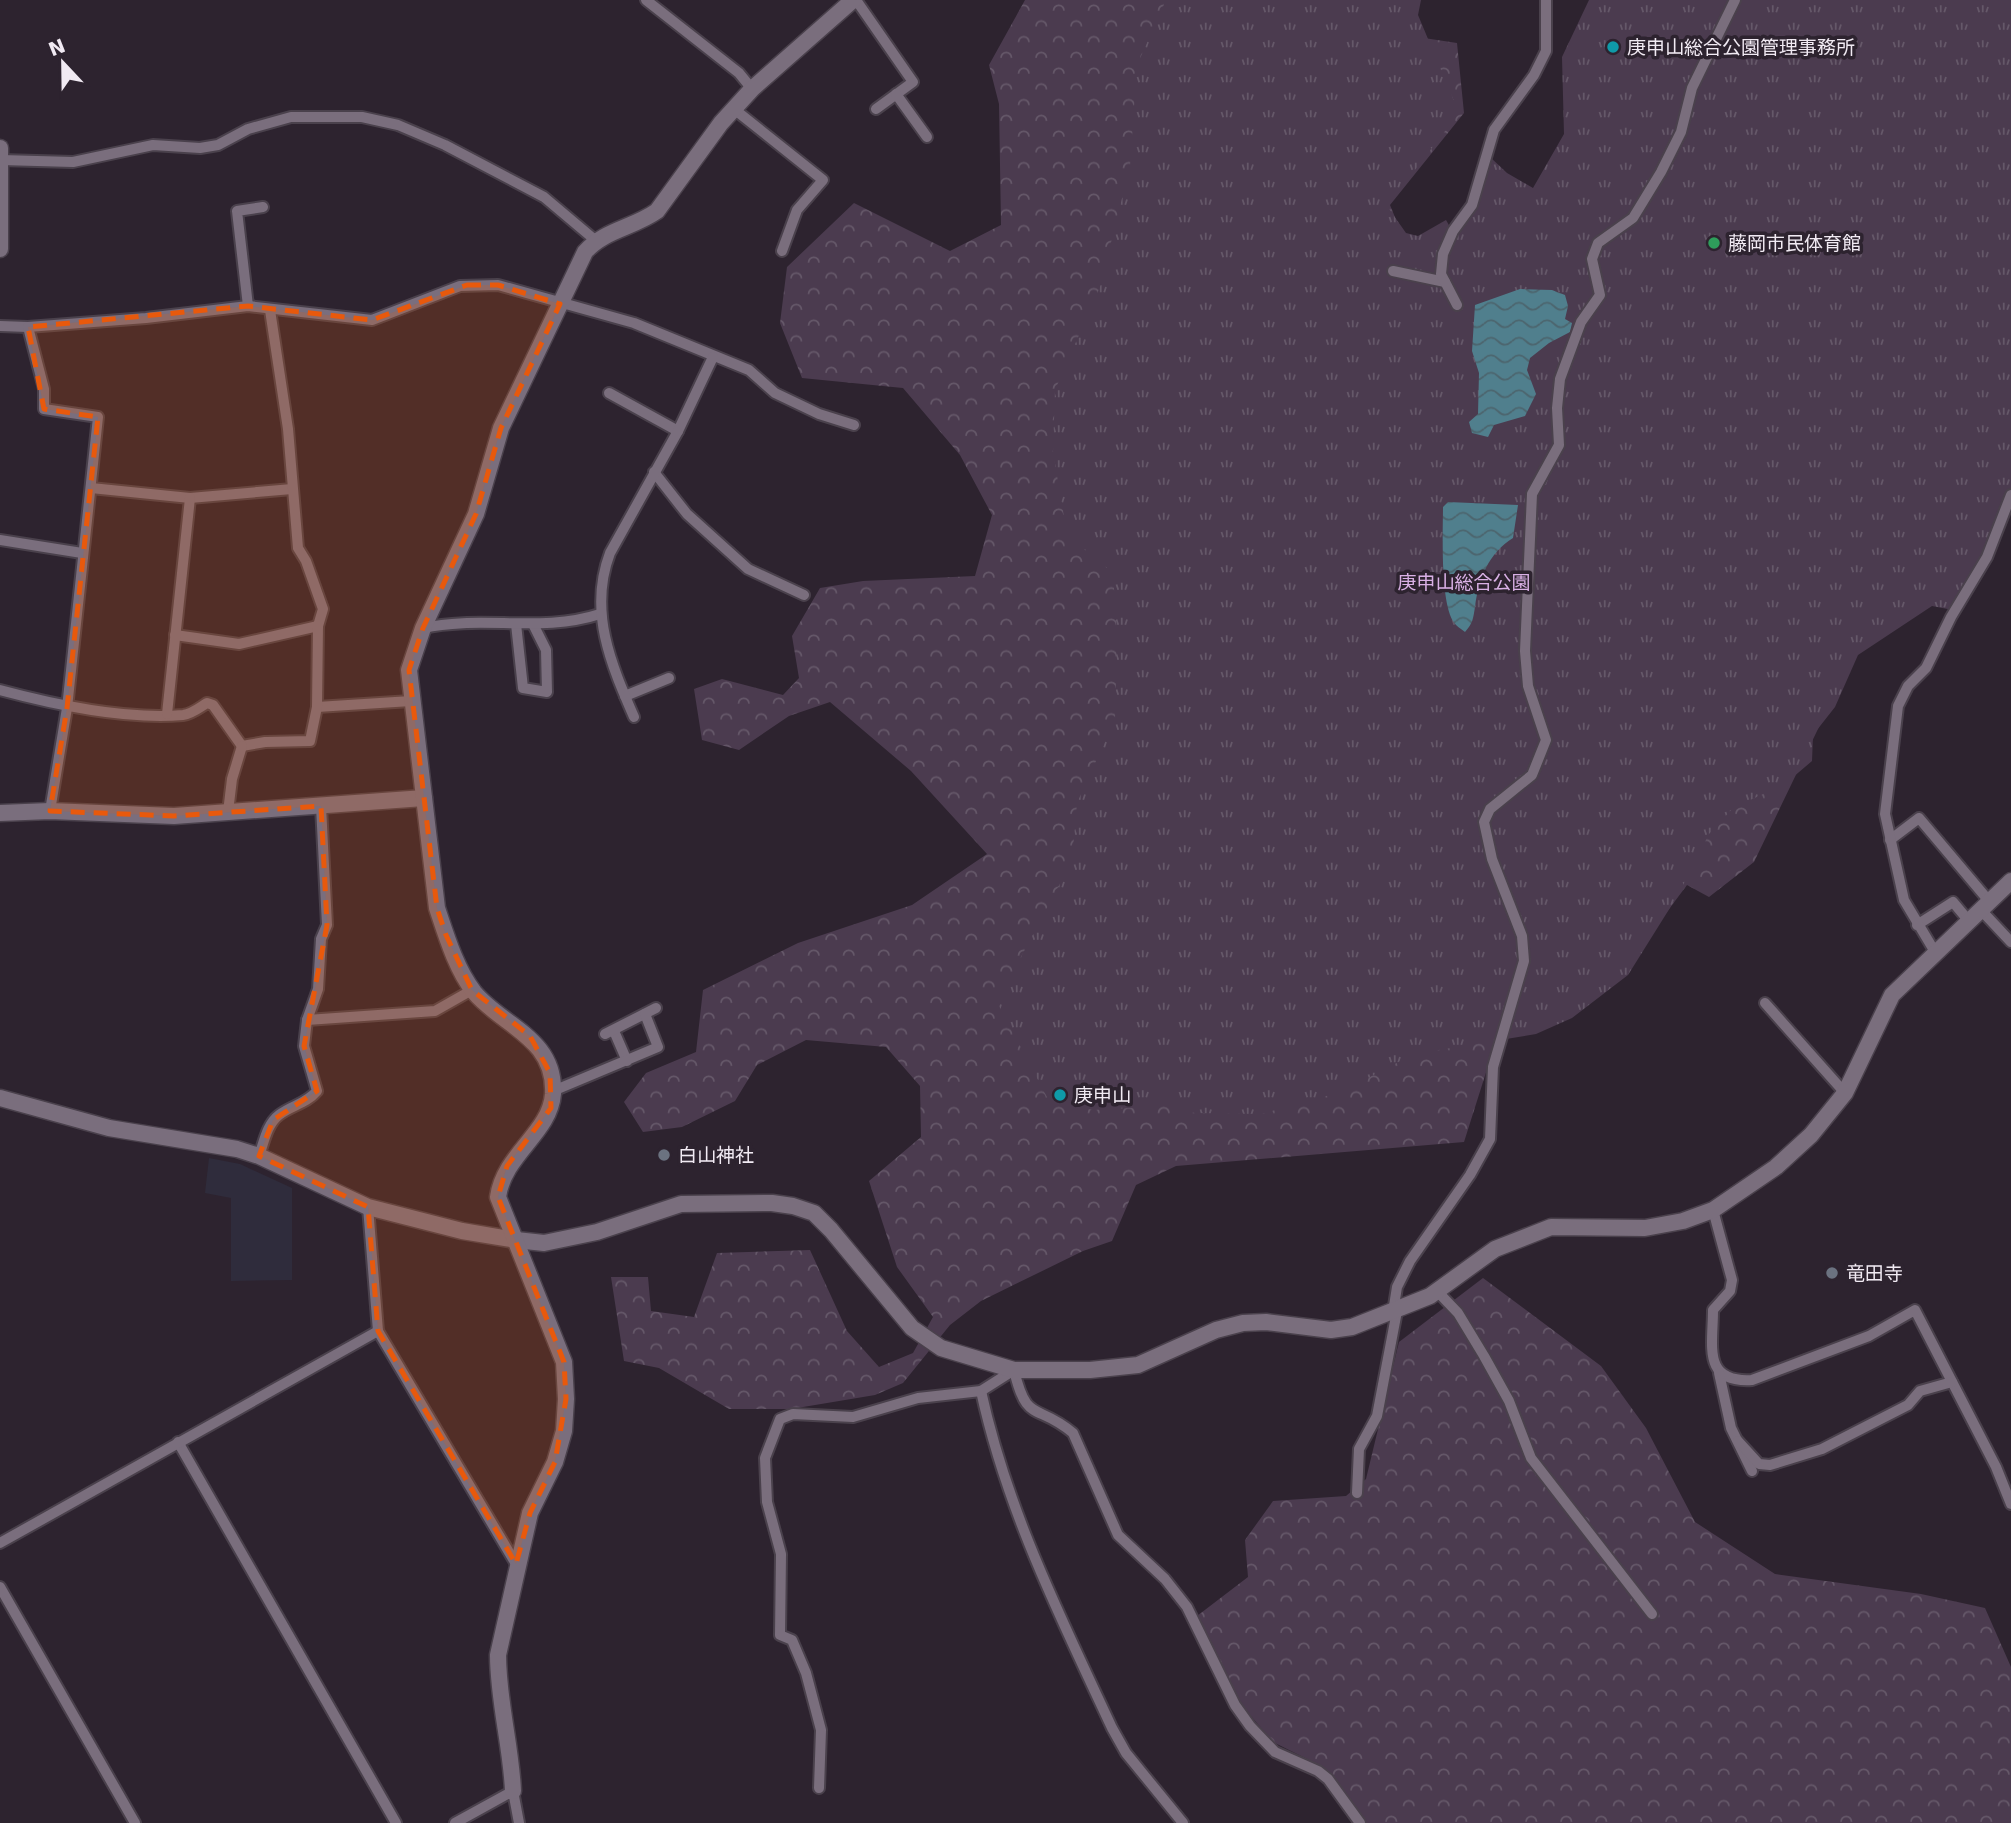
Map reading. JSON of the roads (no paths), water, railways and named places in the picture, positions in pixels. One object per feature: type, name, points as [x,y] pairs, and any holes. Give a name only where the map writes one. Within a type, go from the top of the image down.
[{"type":"street","points":[[646,0],[739,73],[752,89]]},
{"type":"street","points":[[519,1823],[513,1791],[512,1756],[498,1678],[498,1655],[516,1564],[530,1513],[555,1462],[564,1431],[566,1399],[564,1362],[498,1196],[501,1179],[551,1108],[553,1091],[550,1073],[530,1036],[493,1011],[472,989],[446,935],[438,908],[409,670],[423,628],[466,542],[501,428],[578,263],[595,240],[644,220],[657,211],[752,89],[855,0],[913,82],[876,109]]},
{"type":"street","points":[[1457,305],[1441,274],[1443,254],[1453,231],[1472,205],[1490,139],[1534,75],[1546,51],[1545,0]]},
{"type":"street","points":[[1357,1493],[1359,1449],[1377,1416],[1397,1287],[1410,1261],[1477,1164],[1490,1139],[1493,1067],[1524,961],[1522,936],[1492,859],[1484,822],[1490,809],[1532,775],[1546,740],[1528,686],[1527,585],[1532,494],[1559,444],[1557,408],[1560,379],[1581,322],[1600,295],[1592,259],[1598,243],[1633,218],[1661,172],[1681,132],[1692,88],[1735,0]]},
{"type":"street","points":[[896,94],[927,137]]},
{"type":"street","points":[[734,109],[823,180],[797,210],[782,251]]},
{"type":"street","points":[[0,160],[73,162],[153,145],[200,148],[218,145],[270,121],[302,117],[362,117],[398,125],[445,145],[544,197],[595,240]]},
{"type":"street","points":[[0,148],[0,249]]},
{"type":"street","points":[[248,306],[237,211],[262,207]]},
{"type":"street","points":[[1393,271],[1445,282]]},
{"type":"street","points":[[0,326],[28,327],[248,306],[377,319],[467,285],[498,285],[634,323],[749,370],[775,393],[819,414],[854,425]]},
{"type":"street","points":[[242,746],[265,742],[310,741],[317,707],[318,626],[323,609],[306,561],[298,548],[288,429],[270,310]]},
{"type":"street","points":[[28,327],[44,389],[44,409],[98,418],[67,708],[50,811]]},
{"type":"street","points":[[634,718],[610,662],[600,614],[601,575],[610,553],[678,431],[713,356]]},
{"type":"street","points":[[608,393],[678,431]]},
{"type":"street","points":[[654,472],[687,514],[748,569],[804,595]]},
{"type":"street","points":[[91,488],[190,498],[292,489]]},
{"type":"street","points":[[1935,952],[1904,900],[1885,814],[1898,706],[1908,686],[1926,668],[1951,617],[1987,556],[2011,495]]},
{"type":"street","points":[[167,714],[190,498]]},
{"type":"street","points":[[0,540],[82,553]]},
{"type":"street","points":[[423,628],[441,624],[533,624],[600,614]]},
{"type":"street","points":[[516,624],[523,688],[547,692],[546,650],[533,624]]},
{"type":"street","points":[[175,635],[239,644],[318,626]]},
{"type":"street","points":[[625,696],[669,678]]},
{"type":"street","points":[[0,690],[67,708],[184,715],[206,703],[213,705],[242,746]]},
{"type":"street","points":[[317,707],[411,701]]},
{"type":"street","points":[[228,812],[232,779],[242,746]]},
{"type":"street","points":[[0,813],[50,811],[174,816],[424,798]]},
{"type":"street","points":[[259,1156],[273,1120],[306,1102],[317,1091],[304,1046],[306,1020],[318,989],[321,939],[327,925],[321,806]]},
{"type":"street","points":[[1890,840],[1919,818],[1979,910],[2011,942]]},
{"type":"street","points":[[0,1098],[109,1128],[237,1149],[259,1156],[368,1207],[462,1231],[516,1240],[544,1243],[570,1238],[681,1204],[772,1203],[793,1206],[814,1213],[912,1328],[941,1348],[1014,1370],[1090,1370],[1138,1364],[1216,1330],[1243,1323],[1266,1322],[1331,1330],[1352,1328],[1395,1312],[1437,1291],[1494,1249],[1552,1227],[1645,1228],[1683,1221],[1713,1210],[1785,1159],[1811,1136],[1844,1093],[1892,995],[2011,881]]},
{"type":"street","points":[[1917,925],[1954,902],[1979,910]]},
{"type":"street","points":[[306,1020],[435,1011],[472,989]]},
{"type":"street","points":[[1765,1003],[1844,1093]]},
{"type":"street","points":[[627,1061],[610,1033],[656,1008]]},
{"type":"street","points":[[553,1091],[658,1047],[645,1014]]},
{"type":"street","points":[[368,1207],[378,1331],[516,1564]]},
{"type":"street","points":[[1713,1210],[1732,1280],[1730,1291],[1707,1310],[1713,1362],[1719,1373],[1731,1428],[1752,1471]]},
{"type":"street","points":[[1437,1291],[1458,1313],[1484,1356],[1509,1401],[1531,1458],[1652,1614]]},
{"type":"street","points":[[1719,1373],[1735,1381],[1752,1380],[1869,1336],[1915,1310],[1996,1467],[2011,1504]]},
{"type":"street","points":[[0,1543],[378,1331]]},
{"type":"street","points":[[819,1788],[822,1747],[817,1710],[792,1640],[780,1635],[781,1554],[766,1502],[765,1458],[780,1419],[793,1414],[853,1417],[918,1398],[981,1391],[1014,1370]]},
{"type":"street","points":[[1014,1370],[1021,1399],[1028,1409],[1062,1424],[1073,1433],[1118,1535],[1165,1579],[1187,1607],[1232,1699],[1250,1726],[1275,1752],[1318,1771],[1328,1779],[1360,1823]]},
{"type":"street","points":[[1738,1441],[1759,1464],[1770,1465],[1835,1443],[1908,1405],[1920,1391],[1952,1382]]},
{"type":"street","points":[[981,1391],[991,1435],[1016,1515],[1101,1704],[1126,1753],[1183,1823]]},
{"type":"street","points":[[178,1442],[396,1823]]},
{"type":"street","points":[[0,1587],[135,1823]]},
{"type":"street","points":[[456,1823],[513,1791]]},
{"type":"water","points":[[1520,289],[1552,290],[1565,295],[1568,306],[1565,319],[1572,323],[1570,332],[1549,343],[1530,358],[1527,370],[1536,394],[1525,416],[1494,425],[1488,437],[1472,433],[1469,422],[1478,414],[1479,373],[1472,351],[1475,305]]},
{"type":"water","points":[[1448,502],[1518,505],[1513,538],[1497,551],[1486,568],[1479,586],[1472,621],[1465,632],[1453,621],[1446,598],[1443,507]]},
{"type":"place","name":"庚申山総合公園管理事務所","points":[[1613,47]]},
{"type":"place","name":"藤岡市民体育館","points":[[1714,243]]},
{"type":"place","name":"庚申山","points":[[1060,1095]]},
{"type":"place","name":"白山神社","points":[[664,1155]]},
{"type":"place","name":"竜田寺","points":[[1832,1273]]},
{"type":"park label","name":"庚申山総合公園","points":[[1464,582]]}]
